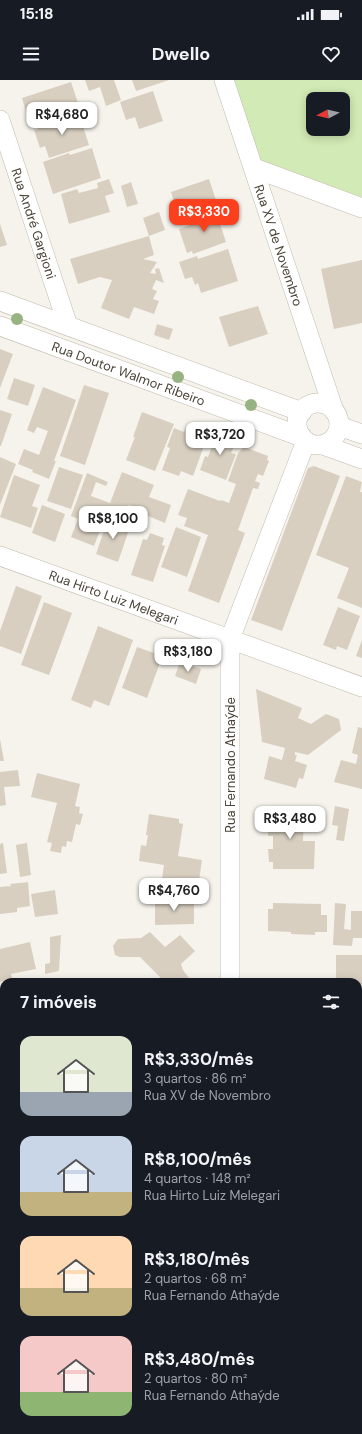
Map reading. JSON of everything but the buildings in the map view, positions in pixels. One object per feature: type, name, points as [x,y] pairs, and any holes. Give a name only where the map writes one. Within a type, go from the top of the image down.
[{"type":"street","name":"Rua XV de Novembro","points":[[224,80],[337,418]]},
{"type":"street","name":"Rua André Gargioni","points":[[0,120],[68,326]]},
{"type":"street","points":[[254,168],[362,208]]},
{"type":"street","name":"Rua Doutor Walmor Ribeiro","points":[[0,301],[302,412]]},
{"type":"street","name":"Rua Doutor Walmor Ribeiro","points":[[0,326],[362,459]]},
{"type":"street","points":[[337,418],[338,432],[334,438],[311,441],[299,431],[299,418],[302,412],[311,405],[324,404],[337,418],[362,434]]},
{"type":"street","name":"Rua Fernando Athaýde","points":[[230,978],[230,639],[311,441]]},
{"type":"street","name":"Rua Hirto Luiz Melegari","points":[[0,556],[362,687]]},
{"type":"green space","points":[[224,80],[362,80],[362,208],[254,168]]}]
